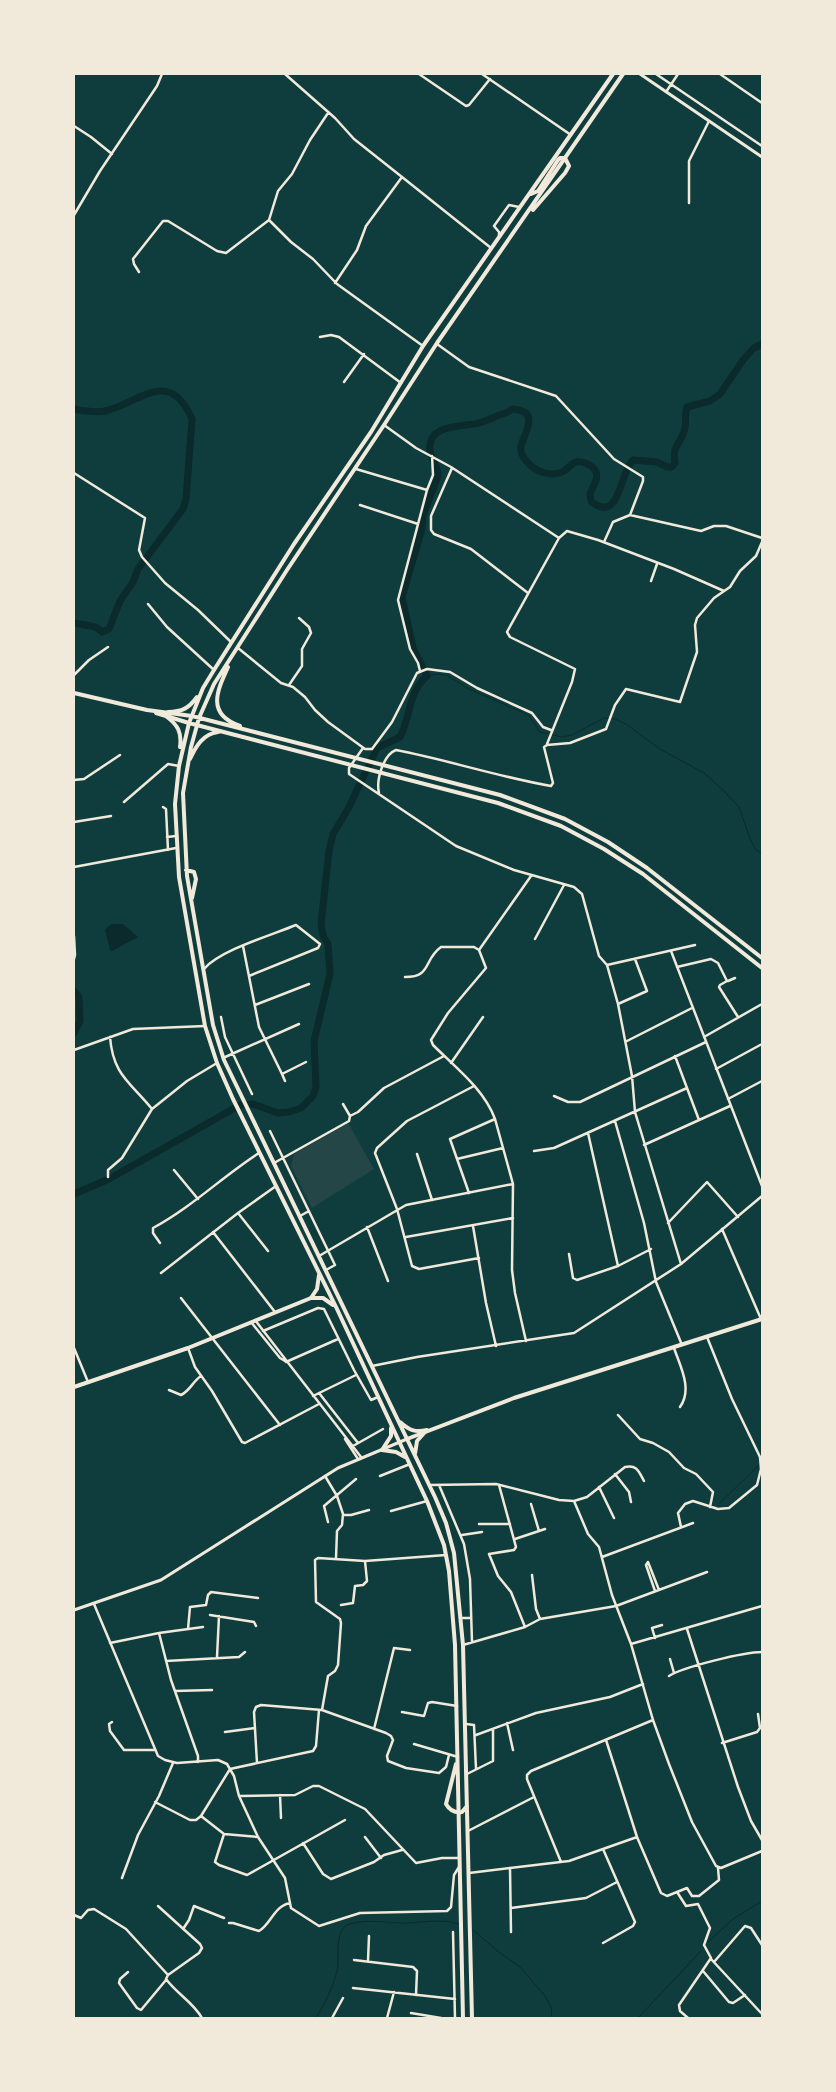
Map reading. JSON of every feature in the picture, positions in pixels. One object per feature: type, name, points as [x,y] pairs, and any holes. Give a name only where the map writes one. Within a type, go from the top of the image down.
[{"type":"main road","points":[[167,715],[187,708],[203,688],[294,544],[372,432],[423,346],[493,249],[613,74]]},
{"type":"main road","points":[[472,2018],[463,1645],[457,1570],[452,1542],[429,1485],[399,1421],[223,1058],[213,1025],[186,870],[182,802],[187,768],[197,725],[214,684],[436,344],[524,220],[623,74]]},
{"type":"main road","points":[[530,195],[538,191],[558,160],[565,158]]},
{"type":"main road","points":[[524,220],[565,173],[568,166],[565,158]]},
{"type":"main road","points":[[413,362],[423,353],[428,356]]},
{"type":"main road","points":[[232,656],[217,693],[220,712],[229,721],[271,736]]},
{"type":"main road","points":[[179,766],[189,723],[203,688]]},
{"type":"main road","points":[[74,693],[167,715],[189,723],[498,803],[562,826],[604,849],[643,874],[762,968]]},
{"type":"main road","points":[[167,715],[192,716],[500,795],[565,819],[608,842],[647,868],[762,958]]},
{"type":"main road","points":[[167,715],[177,725],[181,738],[176,790],[176,848],[179,877],[205,1026],[217,1063],[337,1308],[409,1462],[438,1526],[446,1555],[455,1645],[463,2018]]},
{"type":"main road","points":[[187,768],[195,748],[202,740],[210,734],[225,732]]},
{"type":"main road","points":[[179,877],[182,871],[194,872],[196,876],[192,901]]},
{"type":"main road","points":[[311,1298],[318,1289],[318,1272]]},
{"type":"main road","points":[[74,1387],[188,1348],[311,1298],[323,1298],[337,1308]]},
{"type":"main road","points":[[399,1421],[411,1431],[420,1432],[542,1389],[761,1319]]},
{"type":"main road","points":[[391,1425],[390,1436],[382,1450],[396,1452],[409,1462]]},
{"type":"main road","points":[[407,1439],[427,1430]]},
{"type":"main road","points":[[416,1457],[414,1451],[417,1441],[427,1430]]},
{"type":"main road","points":[[458,1758],[446,1804],[451,1810],[459,1812],[465,1810],[468,1799]]},
{"type":"street","points":[[74,215],[157,86],[162,74]]},
{"type":"street","points":[[285,74],[354,139],[493,249]]},
{"type":"street","points":[[419,74],[466,106],[469,105],[490,79]]},
{"type":"street","points":[[482,74],[571,135]]},
{"type":"street","points":[[640,74],[762,157]]},
{"type":"street","points":[[656,74],[762,146]]},
{"type":"street","points":[[666,92],[678,74]]},
{"type":"street","points":[[720,74],[762,102]]},
{"type":"street","points":[[139,272],[133,259],[162,221],[168,221],[217,251],[226,253],[269,220],[278,191],[289,179],[310,140],[328,113]]},
{"type":"street","points":[[689,203],[689,161],[709,121]]},
{"type":"street","points":[[74,126],[112,154]]},
{"type":"street","points":[[335,283],[357,250],[364,230],[402,177]]},
{"type":"street","points":[[499,240],[499,232],[494,226],[509,205],[518,207],[524,204]]},
{"type":"street","points":[[269,220],[291,242],[314,259],[335,283],[423,346]]},
{"type":"street","points":[[320,337],[335,335],[364,354],[401,383]]},
{"type":"street","points":[[436,344],[469,367],[556,396],[614,459],[643,479],[630,515]]},
{"type":"street","points":[[344,382],[364,354]]},
{"type":"street","points":[[384,425],[452,467],[559,538]]},
{"type":"street","points":[[421,670],[409,646],[398,600],[427,490],[433,475],[432,456]]},
{"type":"street","points":[[452,467],[432,516],[431,530],[434,534],[471,549],[528,593]]},
{"type":"street","points":[[356,469],[427,490]]},
{"type":"street","points":[[74,473],[144,518],[139,550],[142,557],[172,589],[198,610],[232,643]]},
{"type":"street","points":[[360,505],[418,524]]},
{"type":"street","points":[[604,542],[613,522],[630,515],[701,531],[717,525],[726,526],[762,538]]},
{"type":"street","points":[[379,794],[379,777],[390,754],[396,750],[446,760],[512,778],[551,786],[553,783],[544,749],[564,704],[575,669],[508,635],[508,630],[559,538],[565,532],[604,542],[724,591]]},
{"type":"street","points":[[547,743],[570,743],[606,729],[619,697],[626,689],[680,702],[697,652],[695,625],[697,618],[714,598],[730,587],[740,571],[756,556],[762,542]]},
{"type":"street","points":[[651,581],[657,563]]},
{"type":"street","points":[[148,604],[167,627],[214,670]]},
{"type":"street","points":[[289,685],[303,663],[302,649],[311,633],[309,627],[299,618]]},
{"type":"street","points":[[74,675],[89,660],[108,647]]},
{"type":"street","points":[[238,648],[281,683],[289,685],[305,697],[328,722],[363,748],[372,749],[381,738],[421,670]]},
{"type":"street","points":[[421,670],[450,672],[477,688],[532,713],[543,727],[551,731]]},
{"type":"street","points":[[363,748],[348,770],[349,774],[355,779],[456,846],[502,866],[578,889],[582,894],[599,956],[607,965],[618,1004],[632,1076],[635,1112],[680,1264]]},
{"type":"street","points":[[74,780],[84,779],[120,755]]},
{"type":"street","points":[[124,802],[168,764],[179,766]]},
{"type":"street","points":[[163,807],[166,809],[168,850]]},
{"type":"street","points":[[74,822],[111,816]]},
{"type":"street","points":[[167,837],[176,836]]},
{"type":"street","points":[[74,867],[176,848]]},
{"type":"street","points":[[479,950],[531,875]]},
{"type":"street","points":[[534,939],[564,884]]},
{"type":"street","points":[[204,970],[210,963],[243,946],[296,925],[320,944],[318,948],[249,976]]},
{"type":"street","points":[[74,936],[74,959]]},
{"type":"street","points":[[243,946],[259,1027],[285,1081]]},
{"type":"street","points":[[607,965],[695,946]]},
{"type":"street","points":[[405,976],[421,974],[441,947],[474,948],[479,950],[486,968],[448,1013],[432,1037],[433,1045],[474,1086],[491,1109],[495,1119],[513,1184],[512,1270],[526,1342]]},
{"type":"street","points":[[671,951],[762,1186]]},
{"type":"street","points":[[618,1004],[647,991],[635,959]]},
{"type":"street","points":[[677,967],[714,960],[718,963],[727,981]]},
{"type":"street","points":[[735,978],[719,986],[738,1017]]},
{"type":"street","points":[[255,1005],[309,984]]},
{"type":"street","points":[[704,1036],[762,1004]]},
{"type":"street","points":[[626,1041],[692,1008]]},
{"type":"street","points":[[221,1017],[225,1037],[252,1094]]},
{"type":"street","points":[[451,1063],[483,1017]]},
{"type":"street","points":[[223,1058],[299,1024]]},
{"type":"street","points":[[74,1050],[133,1029],[205,1026]]},
{"type":"street","points":[[110,1036],[111,1049],[117,1068],[125,1080],[152,1109]]},
{"type":"street","points":[[554,1096],[568,1102],[580,1102],[706,1042]]},
{"type":"street","points":[[716,1069],[762,1044]]},
{"type":"street","points":[[274,1163],[349,1121],[350,1116],[384,1088],[444,1056]]},
{"type":"street","points":[[675,1056],[699,1120]]},
{"type":"street","points":[[282,1074],[306,1062]]},
{"type":"street","points":[[108,1177],[108,1170],[122,1158],[152,1109],[187,1082],[217,1063]]},
{"type":"street","points":[[728,1099],[762,1081]]},
{"type":"street","points":[[474,1086],[407,1121],[376,1149],[375,1155],[397,1209],[406,1237],[411,1264],[417,1268],[479,1258]]},
{"type":"street","points":[[534,1151],[554,1148],[687,1088]]},
{"type":"street","points":[[343,1104],[350,1116]]},
{"type":"street","points":[[644,1145],[730,1106]]},
{"type":"street","points":[[469,1193],[450,1139],[495,1119]]},
{"type":"street","points":[[616,1121],[651,1249],[656,1282],[682,1345]]},
{"type":"street","points":[[270,1132],[335,1265],[326,1270]]},
{"type":"street","points":[[588,1133],[618,1266]]},
{"type":"street","points":[[457,1159],[503,1148]]},
{"type":"street","points":[[160,1243],[152,1233],[153,1228],[198,1199],[235,1168],[260,1153]]},
{"type":"street","points":[[417,1154],[432,1200]]},
{"type":"street","points":[[174,1170],[198,1199]]},
{"type":"street","points":[[668,1223],[707,1182],[738,1217]]},
{"type":"street","points":[[319,1256],[406,1205],[513,1184]]},
{"type":"street","points":[[161,1273],[276,1186]]},
{"type":"street","points":[[372,1366],[417,1356],[566,1336],[579,1331],[656,1282],[762,1196]]},
{"type":"street","points":[[300,1216],[309,1211]]},
{"type":"street","points":[[238,1213],[268,1251]]},
{"type":"street","points":[[406,1237],[513,1218]]},
{"type":"street","points":[[473,1226],[486,1303],[496,1346]]},
{"type":"street","points":[[367,1227],[388,1281]]},
{"type":"street","points":[[722,1229],[761,1319]]},
{"type":"street","points":[[213,1232],[276,1312]]},
{"type":"street","points":[[569,1254],[574,1280],[618,1266],[651,1249]]},
{"type":"street","points":[[181,1298],[280,1425]]},
{"type":"street","points":[[263,1330],[321,1308],[325,1311],[371,1400],[378,1397]]},
{"type":"street","points":[[256,1320],[312,1396],[353,1446],[360,1458]]},
{"type":"street","points":[[250,1322],[280,1358],[286,1362]]},
{"type":"street","points":[[681,1527],[678,1513],[685,1504],[694,1501],[724,1510],[729,1508],[756,1485],[761,1470],[761,1456],[732,1399],[708,1337]]},
{"type":"street","points":[[286,1362],[338,1339]]},
{"type":"street","points":[[74,1348],[88,1382]]},
{"type":"street","points":[[188,1348],[201,1376],[242,1442],[280,1425],[319,1404]]},
{"type":"street","points":[[674,1348],[686,1390],[685,1400],[680,1407]]},
{"type":"street","points":[[312,1396],[357,1375]]},
{"type":"street","points":[[169,1390],[181,1395],[186,1393],[195,1380],[201,1376]]},
{"type":"street","points":[[319,1393],[358,1443]]},
{"type":"street","points":[[618,1415],[640,1439],[664,1449],[684,1468],[696,1474],[703,1481],[712,1492],[710,1507]]},
{"type":"street","points":[[353,1446],[382,1429]]},
{"type":"street","points":[[345,1438],[346,1443],[360,1458]]},
{"type":"street","points":[[74,1610],[154,1584],[325,1476],[360,1458],[407,1439]]},
{"type":"street","points":[[380,1476],[409,1462]]},
{"type":"street","points":[[429,1485],[499,1485],[574,1502],[587,1497],[625,1467],[632,1466],[638,1469],[644,1481]]},
{"type":"street","points":[[615,1474],[629,1492],[631,1502]]},
{"type":"street","points":[[325,1476],[337,1496],[343,1515],[342,1525],[337,1531],[336,1558]]},
{"type":"street","points":[[328,1522],[324,1506],[356,1478]]},
{"type":"street","points":[[439,1484],[462,1535],[470,1579],[472,1642]]},
{"type":"street","points":[[499,1485],[516,1547],[514,1550],[489,1554],[498,1576],[511,1592],[524,1627]]},
{"type":"street","points":[[599,1487],[614,1518]]},
{"type":"street","points":[[391,1511],[427,1501]]},
{"type":"street","points":[[574,1502],[588,1534],[600,1547],[616,1606],[631,1644],[653,1720],[692,1822],[718,1868],[719,1880],[700,1896],[692,1896],[688,1888],[667,1896],[661,1893],[637,1837],[606,1740]]},
{"type":"street","points":[[531,1504],[539,1531]]},
{"type":"street","points":[[343,1515],[351,1515],[369,1510]]},
{"type":"street","points":[[602,1557],[693,1523]]},
{"type":"street","points":[[479,1524],[510,1524]]},
{"type":"street","points":[[515,1539],[545,1529]]},
{"type":"street","points":[[462,1535],[482,1532]]},
{"type":"street","points":[[155,1802],[190,1820],[196,1820],[201,1816],[230,1769],[313,1751],[316,1746],[320,1710],[328,1676],[335,1671],[339,1663],[341,1623],[340,1619],[316,1602],[315,1560],[318,1558],[336,1558],[365,1561],[446,1555]]},
{"type":"street","points":[[341,1605],[353,1603],[355,1586],[363,1585],[367,1581],[365,1561]]},
{"type":"street","points":[[655,1591],[646,1562],[649,1563],[659,1590]]},
{"type":"street","points":[[463,1645],[524,1627],[540,1619],[616,1606],[707,1572]]},
{"type":"street","points":[[532,1575],[536,1609],[540,1619]]},
{"type":"street","points":[[188,1629],[190,1607],[206,1605],[208,1595],[211,1592],[258,1598]]},
{"type":"street","points":[[94,1604],[130,1686],[154,1750],[162,1759],[173,1763],[221,1760],[230,1769],[234,1776],[239,1796],[258,1837],[287,1882],[290,1904],[292,1909],[298,1914],[319,1926],[360,1913],[447,1911],[451,1908],[454,1875],[460,1867]]},
{"type":"street","points":[[631,1644],[762,1606]]},
{"type":"street","points":[[210,1616],[254,1622],[256,1626]]},
{"type":"street","points":[[217,1657],[219,1616]]},
{"type":"street","points":[[461,1618],[470,1618]]},
{"type":"street","points":[[655,1638],[652,1628],[662,1625]]},
{"type":"street","points":[[110,1643],[159,1633],[204,1627]]},
{"type":"street","points":[[687,1629],[722,1743],[747,1812],[762,1840]]},
{"type":"street","points":[[159,1633],[175,1690],[198,1756],[198,1762]]},
{"type":"street","points":[[374,1729],[394,1648],[410,1650]]},
{"type":"street","points":[[166,1661],[239,1657],[245,1652]]},
{"type":"street","points":[[669,1676],[698,1666],[749,1653],[762,1652]]},
{"type":"street","points":[[670,1659],[674,1673]]},
{"type":"street","points":[[476,1736],[507,1723],[555,1707],[581,1704],[610,1697],[643,1684]]},
{"type":"street","points":[[175,1690],[212,1690]]},
{"type":"street","points":[[402,1712],[424,1716],[428,1703],[432,1702],[457,1706]]},
{"type":"street","points":[[257,1763],[254,1712],[258,1706],[320,1710],[374,1729],[392,1738],[387,1756],[388,1761],[406,1768],[439,1773],[446,1767],[449,1755]]},
{"type":"street","points":[[722,1743],[757,1732],[760,1728],[758,1714]]},
{"type":"street","points":[[560,1862],[527,1779],[529,1773],[653,1720]]},
{"type":"street","points":[[112,1722],[109,1724],[110,1731],[124,1750],[154,1750]]},
{"type":"street","points":[[507,1723],[513,1750]]},
{"type":"street","points":[[466,1724],[474,1724],[476,1769]]},
{"type":"street","points":[[225,1732],[255,1728]]},
{"type":"street","points":[[467,1774],[493,1761],[493,1729]]},
{"type":"street","points":[[414,1744],[458,1758]]},
{"type":"street","points":[[122,1878],[138,1835],[173,1763]]},
{"type":"street","points":[[239,1796],[295,1794],[316,1786],[338,1794],[365,1809],[402,1850],[418,1864],[442,1858],[460,1858]]},
{"type":"street","points":[[280,1794],[281,1818]]},
{"type":"street","points":[[468,1831],[534,1797]]},
{"type":"street","points":[[201,1816],[224,1834],[258,1837]]},
{"type":"street","points":[[224,1834],[215,1859],[219,1865],[247,1875],[345,1820]]},
{"type":"street","points":[[365,1837],[381,1858]]},
{"type":"street","points":[[468,1873],[560,1862],[637,1837]]},
{"type":"street","points":[[303,1843],[323,1874],[331,1879],[402,1850]]},
{"type":"street","points":[[603,1849],[635,1922],[633,1926],[603,1943]]},
{"type":"street","points":[[718,1868],[762,1851]]},
{"type":"street","points":[[510,1868],[511,1932]]},
{"type":"street","points":[[510,1908],[586,1898],[617,1882]]},
{"type":"street","points":[[677,1892],[686,1906],[698,1904],[709,1925],[710,1930],[704,1945],[711,1955],[711,1959],[762,2014]]},
{"type":"street","points":[[229,1923],[233,1922],[259,1931],[263,1929],[280,1908],[290,1904]]},
{"type":"street","points":[[128,1972],[119,1980],[119,1983],[137,2008],[141,2010],[144,2009],[168,1975],[199,1953],[202,1948],[158,1906]]},
{"type":"street","points":[[183,1929],[189,1920],[194,1906],[224,1918]]},
{"type":"street","points":[[74,1915],[81,1918],[88,1910],[94,1909],[120,1925],[126,1929],[168,1975]]},
{"type":"street","points":[[714,1962],[745,1926],[751,1928],[762,1946]]},
{"type":"street","points":[[453,1932],[455,2018]]},
{"type":"street","points":[[368,1961],[369,1936]]},
{"type":"street","points":[[454,1955],[462,1955]]},
{"type":"street","points":[[688,2018],[680,2010],[679,2004],[711,1959]]},
{"type":"street","points":[[354,1960],[415,1968],[416,1995]]},
{"type":"street","points":[[702,1971],[729,2002],[734,2003],[744,1995]]},
{"type":"street","points":[[166,1980],[189,2001],[202,2018]]},
{"type":"street","points":[[353,1988],[455,1999]]},
{"type":"street","points":[[387,2018],[394,1992]]},
{"type":"street","points":[[332,2018],[343,1998]]},
{"type":"street","points":[[411,2013],[441,2018]]},
{"type":"shaded area","points":[[111,924],[123,924],[138,937],[112,951],[110,950],[105,930]]},
{"type":"shaded area","points":[[348,1123],[374,1169],[312,1208],[291,1166],[294,1154]]},
{"type":"waterway","points":[[74,1194],[109,1179],[240,1105],[253,1104],[278,1113],[289,1112],[301,1108],[313,1096],[316,1087],[314,1041],[330,974],[328,944],[323,936],[321,924],[329,851],[333,834],[348,809],[377,748],[400,737],[416,689],[427,676],[413,648],[402,597],[422,529],[423,515],[438,476],[430,450],[434,435],[448,428],[483,422],[512,409],[521,411],[529,418],[528,428],[521,446],[522,455],[527,462],[538,471],[551,474],[560,473],[576,462],[588,464],[593,467],[597,475],[590,494],[591,501],[601,507],[608,507],[614,502],[633,460],[657,462],[667,467],[672,467],[675,463],[675,449],[685,429],[687,407],[710,401],[720,394],[743,360],[754,348],[762,344]]},
{"type":"waterway","points":[[74,409],[93,412],[105,411],[153,392],[164,391],[174,394],[183,403],[192,419],[186,499],[183,509],[138,569],[133,582],[120,601],[109,629],[102,632],[96,627],[74,623]]},
{"type":"waterway","points":[[427,676],[446,675],[469,689],[524,713],[529,716],[540,732],[562,737],[572,735],[604,718],[615,719],[626,724],[660,749],[704,773],[725,792],[739,807],[750,839],[756,850],[762,854]]},
{"type":"waterway","points":[[74,991],[79,997],[80,1021],[74,1033]]},
{"type":"waterway","points":[[720,1503],[759,1465]]},
{"type":"waterway","points":[[708,1942],[733,1919],[762,1901]]},
{"type":"waterway","points":[[316,2018],[328,1995],[337,1971],[340,1935],[346,1925],[368,1921],[404,1923],[439,1921],[459,1924]]},
{"type":"waterway","points":[[472,1929],[520,1967],[545,1996],[551,2007],[552,2018]]},
{"type":"waterway","points":[[638,2018],[701,1951]]}]
